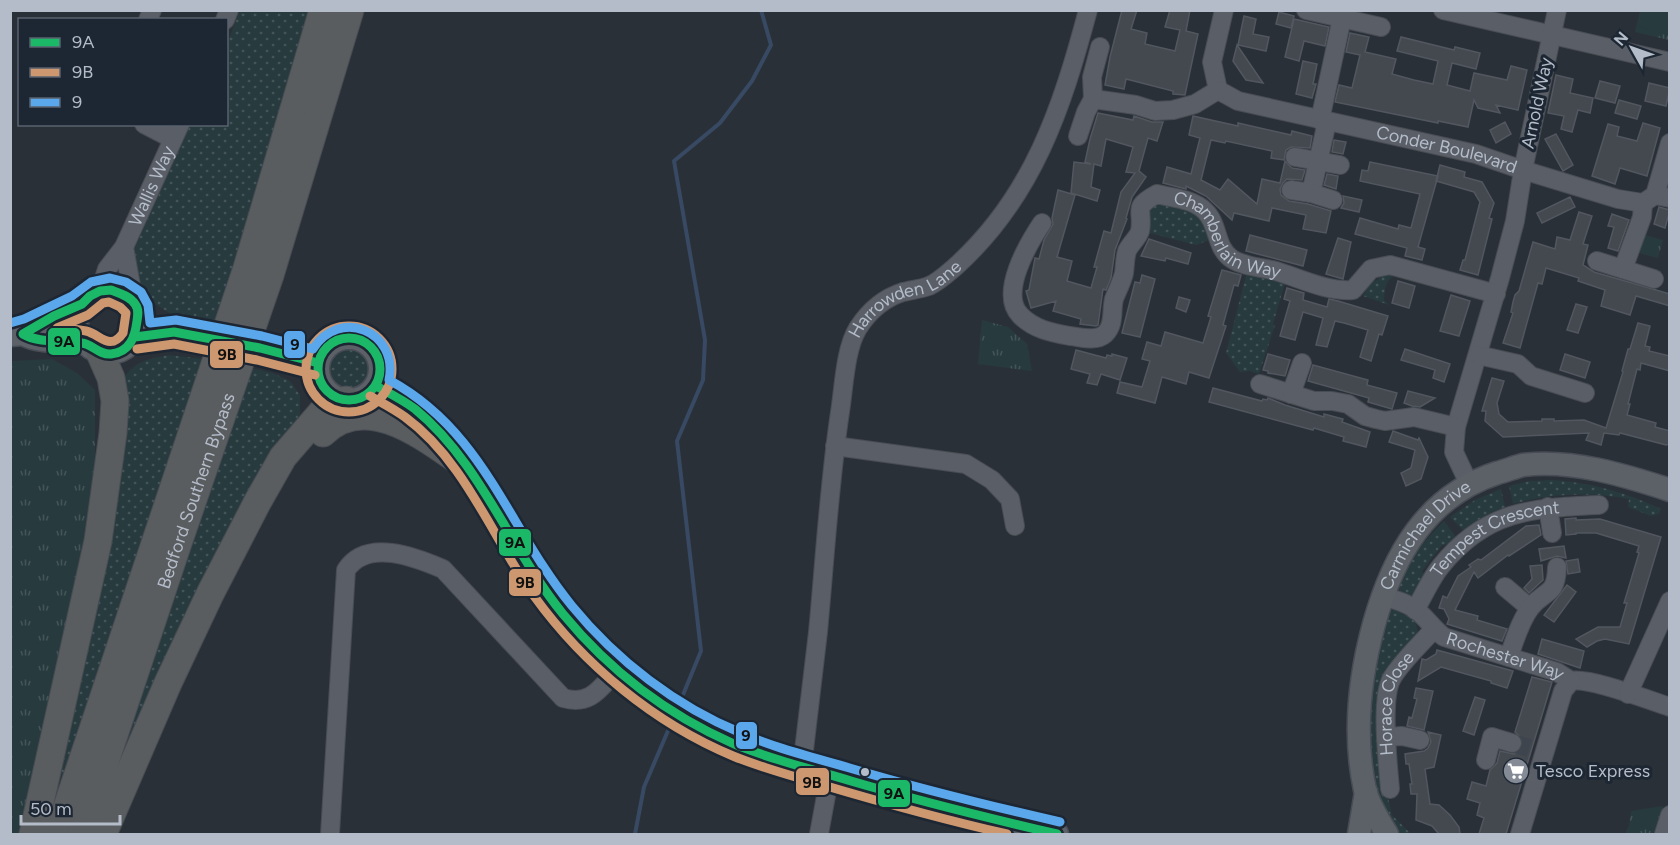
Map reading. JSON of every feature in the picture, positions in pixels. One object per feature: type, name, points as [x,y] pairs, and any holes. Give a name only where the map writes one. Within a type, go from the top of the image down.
[{"type":"highway","name":"Bedford Southern Bypass","points":[[58,834],[247,268],[323,10]]},
{"type":"highway","name":"Bedford Southern Bypass","points":[[81,834],[270,275],[351,10]]},
{"type":"highway","points":[[33,834],[99,532],[115,401],[111,378],[93,348]]},
{"type":"highway","points":[[103,834],[168,683],[210,594],[258,501],[284,457],[322,411],[328,406],[346,400]]},
{"type":"highway","points":[[258,501],[327,429],[352,417],[381,416],[413,430],[466,466]]},
{"type":"main road","points":[[17,334],[91,297],[111,290],[119,292],[174,332]]},
{"type":"main road","points":[[91,297],[77,325],[93,348]]},
{"type":"main road","points":[[17,334],[33,340],[57,339],[111,354],[129,346],[135,338],[138,311],[134,302]]},
{"type":"main road","points":[[135,338],[174,332],[260,348],[318,363]]},
{"type":"main road","points":[[339,339],[361,340],[376,354],[380,365],[380,375],[376,386],[363,397],[346,400],[336,398],[327,392],[321,383],[318,363],[323,353],[339,339]]},
{"type":"main road","points":[[376,386],[414,408],[440,433],[481,487],[542,586],[562,613],[617,670],[660,704],[734,744],[802,767],[920,802],[1057,834]]},
{"type":"main road","name":"Carmichael Drive","points":[[1387,834],[1366,792],[1359,748],[1358,708],[1367,647],[1382,596],[1398,561],[1417,531],[1446,500],[1469,484],[1523,465],[1600,469],[1670,490]]},
{"type":"main road","name":"Carmichael Drive","points":[[1359,834],[1366,792]]},
{"type":"street","name":"Harrowden Lane","points":[[802,767],[818,632],[835,446],[850,350],[856,330],[867,315],[883,300],[930,285],[955,267],[998,221],[1021,189],[1039,156],[1065,91],[1088,10]]},
{"type":"street","points":[[1093,99],[1136,105],[1155,111],[1173,110],[1195,104],[1218,90],[1212,62],[1224,10]]},
{"type":"street","points":[[1306,10],[1382,27]]},
{"type":"street","points":[[1443,10],[1670,62]]},
{"type":"street","name":"Arnold Way","points":[[1523,170],[1557,10]]},
{"type":"street","points":[[1311,193],[1342,18]]},
{"type":"street","points":[[1078,136],[1093,99],[1092,77],[1100,46]]},
{"type":"street","name":"Conder Boulevard","points":[[1218,90],[1238,101],[1476,154],[1523,170],[1515,221],[1456,428],[1454,452],[1469,484]]},
{"type":"street","points":[[152,126],[177,132]]},
{"type":"street","name":"Wallis Way","points":[[91,297],[107,269],[124,247],[177,132]]},
{"type":"street","points":[[1623,269],[1642,217],[1656,199],[1670,143]]},
{"type":"street","points":[[1295,157],[1340,165]]},
{"type":"street","points":[[1523,170],[1618,199],[1656,199]]},
{"type":"street","points":[[1291,190],[1333,200]]},
{"type":"street","name":"Chamberlain Way","points":[[1042,223],[1021,244],[1011,300],[1020,315],[1046,332],[1090,339],[1101,337],[1107,333],[1111,325],[1113,302],[1123,276],[1128,250],[1140,232],[1139,213],[1145,201],[1157,194],[1194,203],[1206,211],[1220,245],[1230,258],[1245,265],[1271,270],[1340,291],[1353,290],[1371,269],[1390,265],[1496,294]]},
{"type":"street","name":"Wallis Way","points":[[124,247],[134,302]]},
{"type":"street","points":[[1597,261],[1654,279]]},
{"type":"street","points":[[1478,355],[1518,364],[1531,376],[1585,393]]},
{"type":"street","points":[[1291,394],[1302,363]]},
{"type":"street","points":[[1260,384],[1314,401],[1348,404],[1376,420],[1414,417],[1456,428]]},
{"type":"street","points":[[835,446],[966,464],[992,480],[1010,499],[1015,526]]},
{"type":"street","name":"Tempest Crescent","points":[[1416,610],[1440,567],[1465,539],[1483,527],[1512,514],[1548,507],[1599,505]]},
{"type":"street","points":[[1548,507],[1552,533]]},
{"type":"street","points":[[330,834],[346,570],[352,561],[381,552],[417,558],[443,569],[563,698],[574,701],[591,697],[617,670]]},
{"type":"street","points":[[1509,657],[1515,637],[1530,608],[1549,593],[1556,582],[1557,567]]},
{"type":"street","points":[[1505,587],[1530,608]]},
{"type":"street","name":"Rochester Way","points":[[1382,596],[1416,610],[1444,637],[1557,672],[1571,681],[1578,680],[1670,707]]},
{"type":"street","points":[[1628,694],[1670,601]]},
{"type":"street","name":"Horace Close","points":[[1390,789],[1386,737],[1387,689],[1392,678],[1434,629]]},
{"type":"street","points":[[1520,834],[1538,751],[1563,691],[1571,681]]},
{"type":"street","points":[[1386,737],[1402,736],[1420,740]]},
{"type":"street","points":[[1486,760],[1492,737],[1512,743]]},
{"type":"street","points":[[819,834],[830,774]]},
{"type":"street","points":[[1664,834],[1670,815]]},
{"type":"green space","points":[[240,11],[314,11],[216,323],[174,316],[152,302],[135,283],[134,250],[190,126],[228,126],[228,41]]},
{"type":"green space","points":[[1640,11],[1669,11],[1669,40],[1635,32]]},
{"type":"green space","points":[[1643,11],[1669,11],[1669,34],[1639,27]]},
{"type":"green space","points":[[1155,202],[1191,210],[1201,220],[1212,239],[1196,245],[1146,232],[1147,214]]},
{"type":"green space","points":[[1644,235],[1663,240],[1658,258],[1639,253]]},
{"type":"green space","points":[[1247,272],[1285,283],[1273,324],[1275,325],[1259,374],[1250,371],[1240,372],[1226,353]]},
{"type":"green space","points":[[1384,275],[1396,275],[1390,279],[1385,289],[1384,300],[1389,305],[1363,296],[1370,284]]},
{"type":"green space","points":[[982,320],[1008,327],[1027,344],[1032,371],[978,364]]},
{"type":"green space","points":[[348,347],[356,348],[363,353],[368,360],[368,376],[363,383],[356,388],[348,389],[340,388],[333,383],[328,376],[327,368],[328,360],[333,353],[340,348]]},
{"type":"green space","points":[[169,355],[203,359],[58,814],[50,812],[120,385],[134,366],[153,358]]},
{"type":"green space","points":[[52,359],[77,373],[95,390],[95,482],[31,810],[24,834],[10,834],[10,361]]},
{"type":"green space","points":[[250,368],[273,373],[290,381],[300,395],[300,414],[268,461],[103,809]]},
{"type":"green space","points":[[1552,480],[1608,489],[1661,509],[1659,514],[1651,516],[1628,507],[1629,499],[1600,495],[1556,496],[1513,504],[1509,486],[1529,481]]},
{"type":"green space","points":[[1501,489],[1505,507],[1492,512],[1463,530],[1450,517],[1475,500]]},
{"type":"green space","points":[[1444,521],[1456,537],[1449,544],[1442,545],[1422,571],[1427,579],[1413,598],[1400,594],[1400,585],[1408,565],[1422,545]]},
{"type":"green space","points":[[1399,610],[1415,620],[1418,633],[1382,678],[1378,755],[1392,815],[1411,834],[1398,834],[1383,809],[1372,772],[1364,715],[1372,668],[1388,612]]},
{"type":"green space","points":[[1663,806],[1654,834],[1625,834],[1629,826],[1631,811]]},
{"type":"building","points":[[1122,10],[1137,10],[1131,29],[1147,33],[1145,44],[1175,51],[1180,30],[1165,27],[1170,10],[1190,10],[1186,31],[1198,34],[1185,95],[1173,94],[1173,91],[1126,79],[1124,89],[1105,85]]},
{"type":"building","points":[[1279,12],[1294,16],[1291,28],[1276,24]]},
{"type":"building","points":[[1244,16],[1256,19],[1253,34],[1269,37],[1266,51],[1238,45]]},
{"type":"building","points":[[1294,19],[1329,27],[1325,46],[1304,41],[1299,61],[1285,57]]},
{"type":"building","points":[[1350,33],[1369,37],[1365,52],[1396,59],[1392,74],[1433,84],[1438,61],[1397,51],[1401,37],[1454,50],[1455,47],[1480,53],[1476,69],[1452,63],[1447,85],[1470,91],[1474,73],[1507,80],[1511,66],[1527,70],[1518,110],[1496,105],[1500,113],[1478,108],[1474,100],[1468,127],[1335,102],[1339,85],[1352,88],[1360,55],[1346,52]]},
{"type":"building","points":[[1237,45],[1263,83],[1246,80],[1233,61]]},
{"type":"building","points":[[1303,61],[1317,64],[1313,84],[1316,84],[1312,98],[1296,94]]},
{"type":"building","points":[[1556,75],[1573,79],[1570,93],[1593,98],[1590,113],[1578,110],[1572,132],[1561,129],[1564,116],[1548,113]]},
{"type":"building","points":[[1600,81],[1620,86],[1615,103],[1595,98]]},
{"type":"building","points":[[1649,83],[1670,88],[1666,106],[1645,101]]},
{"type":"building","points":[[1619,100],[1641,106],[1637,119],[1615,113]]},
{"type":"building","points":[[1098,113],[1133,120],[1134,116],[1152,122],[1163,122],[1157,141],[1148,138],[1139,171],[1146,177],[1132,197],[1127,219],[1115,250],[1111,278],[1106,290],[1103,289],[1096,326],[1080,324],[1081,319],[1053,311],[1056,301],[1031,308],[1026,291],[1029,290],[1035,258],[1039,259],[1044,240],[1053,224],[1052,218],[1058,190],[1075,195],[1057,257],[1072,261],[1067,281],[1091,288],[1104,231],[1111,233],[1121,192],[1135,173],[1126,172],[1133,147],[1106,139],[1101,166],[1094,164],[1091,187],[1100,190],[1097,201],[1071,193],[1074,162],[1091,164],[1085,162]]},
{"type":"building","points":[[1193,116],[1291,135],[1292,131],[1312,136],[1310,148],[1291,147],[1286,150],[1284,160],[1271,158],[1272,151],[1211,140],[1201,180],[1220,190],[1228,179],[1257,204],[1262,179],[1280,183],[1285,161],[1292,168],[1305,170],[1302,180],[1287,179],[1283,183],[1280,189],[1281,195],[1289,201],[1331,211],[1326,233],[1303,229],[1306,215],[1272,208],[1269,221],[1234,213],[1232,220],[1206,196],[1186,186],[1186,189],[1163,183],[1167,167],[1191,174],[1200,138],[1189,135]]},
{"type":"building","points":[[1505,122],[1511,134],[1496,143],[1490,130]]},
{"type":"building","points":[[1643,123],[1660,128],[1647,176],[1620,168],[1615,184],[1592,176],[1608,124],[1619,127],[1617,136],[1637,141]]},
{"type":"building","points":[[1556,134],[1573,165],[1563,171],[1545,139]]},
{"type":"building","points":[[1334,140],[1346,142],[1343,154],[1332,152]]},
{"type":"building","points":[[1370,162],[1438,176],[1418,247],[1425,249],[1422,260],[1405,256],[1407,248],[1355,234],[1360,218],[1398,229],[1399,225],[1411,228],[1420,194],[1360,181],[1362,170],[1368,171]]},
{"type":"building","points":[[1440,165],[1465,172],[1464,177],[1482,182],[1494,203],[1478,275],[1460,270],[1465,260],[1480,202],[1474,192],[1436,181]]},
{"type":"building","points":[[1327,174],[1338,176],[1336,189],[1324,185]]},
{"type":"building","points":[[1343,196],[1362,200],[1359,212],[1341,208],[1344,203]]},
{"type":"building","points":[[1570,197],[1575,207],[1542,223],[1537,213]]},
{"type":"building","points":[[1659,207],[1670,210],[1665,228],[1654,224]]},
{"type":"building","points":[[1579,212],[1592,216],[1583,244],[1588,245],[1583,265],[1594,272],[1670,294],[1670,306],[1636,296],[1630,315],[1601,306],[1605,290],[1578,281],[1579,278],[1546,268],[1542,284],[1538,283],[1520,348],[1503,343],[1513,313],[1511,312],[1515,295],[1519,291],[1533,242],[1555,249],[1557,237],[1570,240]]},
{"type":"building","points":[[1612,214],[1629,220],[1618,251],[1608,248],[1614,227],[1608,226]]},
{"type":"building","points":[[1250,235],[1307,250],[1303,266],[1246,251]]},
{"type":"building","points":[[1338,238],[1351,242],[1343,279],[1326,274]]},
{"type":"building","points":[[1149,239],[1191,253],[1188,264],[1166,258],[1165,261],[1141,256]]},
{"type":"building","points":[[1222,270],[1241,275],[1238,286],[1234,285],[1223,325],[1226,326],[1209,378],[1189,372],[1186,384],[1162,377],[1155,403],[1117,393],[1120,382],[1142,387],[1150,361],[1142,359],[1147,342],[1161,346],[1165,332],[1203,343],[1211,317],[1208,316]]},
{"type":"building","points":[[1142,275],[1155,279],[1140,337],[1122,333],[1135,282],[1140,283]]},
{"type":"building","points":[[1398,281],[1415,286],[1409,308],[1392,303]]},
{"type":"building","points":[[1287,288],[1304,293],[1303,300],[1327,307],[1329,299],[1388,316],[1382,335],[1379,334],[1371,361],[1360,357],[1368,330],[1344,323],[1335,321],[1327,347],[1316,345],[1323,318],[1303,312],[1295,340],[1280,336],[1290,301],[1284,299]]},
{"type":"building","points":[[1451,295],[1470,301],[1459,336],[1440,331]]},
{"type":"building","points":[[1179,297],[1190,300],[1186,312],[1176,308]]},
{"type":"building","points":[[1576,304],[1587,307],[1578,333],[1567,330]]},
{"type":"building","points":[[1638,323],[1650,326],[1645,346],[1650,347],[1649,351],[1670,356],[1670,371],[1641,363],[1640,370],[1637,369],[1627,415],[1656,423],[1655,427],[1670,431],[1670,444],[1666,445],[1620,433],[1619,435],[1604,433],[1601,445],[1586,440],[1589,433],[1503,437],[1485,421],[1486,411],[1482,411],[1492,378],[1504,381],[1497,403],[1499,414],[1508,422],[1542,421],[1542,419],[1584,420],[1606,428],[1628,349],[1630,349]]},
{"type":"building","points":[[1405,349],[1450,364],[1444,382],[1433,378],[1435,370],[1401,360]]},
{"type":"building","points":[[1076,350],[1106,358],[1107,355],[1112,356],[1112,354],[1127,358],[1120,380],[1101,374],[1097,385],[1087,383],[1090,374],[1071,369]]},
{"type":"building","points":[[1268,354],[1290,360],[1285,376],[1263,370]]},
{"type":"building","points":[[1565,354],[1590,362],[1585,378],[1560,370]]},
{"type":"building","points":[[1313,365],[1368,380],[1367,385],[1397,393],[1392,409],[1368,402],[1369,398],[1308,381]]},
{"type":"building","points":[[1213,388],[1262,401],[1268,398],[1324,417],[1324,414],[1343,419],[1342,422],[1370,432],[1366,447],[1343,441],[1344,437],[1314,428],[1313,430],[1209,402]]},
{"type":"building","points":[[1408,391],[1435,398],[1420,407],[1412,406],[1404,403]]},
{"type":"building","points":[[1393,431],[1418,440],[1419,438],[1428,457],[1421,479],[1406,486],[1401,473],[1411,468],[1415,450],[1389,442]]},
{"type":"building","points":[[1576,518],[1576,520],[1600,519],[1661,537],[1629,644],[1605,639],[1587,647],[1576,639],[1598,627],[1620,627],[1639,546],[1596,533],[1566,535],[1565,519]]},
{"type":"building","points":[[1539,525],[1541,535],[1508,555],[1478,578],[1474,572],[1455,610],[1478,616],[1477,620],[1507,629],[1502,641],[1447,624],[1449,619],[1444,609],[1439,608],[1443,596],[1447,598],[1458,576],[1471,567],[1469,565],[1478,559],[1481,560],[1526,526]]},
{"type":"building","points":[[1564,546],[1566,558],[1557,556],[1541,561],[1539,549]]},
{"type":"building","points":[[1578,559],[1580,572],[1568,574],[1566,561]]},
{"type":"building","points":[[1542,565],[1543,580],[1529,593],[1524,588],[1532,579],[1530,566]]},
{"type":"building","points":[[1567,585],[1576,592],[1554,622],[1544,615]]},
{"type":"building","points":[[1542,639],[1584,651],[1580,668],[1538,654]]},
{"type":"building","points":[[1437,650],[1513,671],[1507,688],[1491,683],[1491,681],[1441,667],[1418,681],[1422,659],[1426,660],[1436,654]]},
{"type":"building","points":[[1532,677],[1552,682],[1506,834],[1479,834],[1484,818],[1477,815],[1480,803],[1467,799],[1472,782],[1486,786],[1490,770],[1497,763],[1500,751],[1514,754],[1523,747],[1523,740],[1515,732]]},
{"type":"building","points":[[1416,688],[1433,691],[1424,730],[1407,726],[1409,717],[1412,718],[1417,699],[1414,698]]},
{"type":"building","points":[[1475,697],[1485,700],[1474,735],[1463,731]]},
{"type":"building","points":[[1428,732],[1441,735],[1434,767],[1425,769],[1430,804],[1439,805],[1450,815],[1459,827],[1460,834],[1439,834],[1432,826],[1416,820],[1417,794],[1411,794],[1409,764],[1406,764],[1405,754],[1424,751],[1428,748],[1431,742]]},
{"type":"waterway","points":[[678,707],[701,651],[677,441],[703,380],[705,340],[674,161],[720,123],[752,81],[771,45],[761,10]]},
{"type":"waterway","points":[[635,834],[644,787],[673,719]]},
{"type":"tunnel","points":[[1512,743],[1532,749]]},
{"type":"transit line","name":"9","points":[[10,323],[24,319],[72,296],[91,282],[110,278],[126,282],[141,292],[148,305],[150,323],[176,320],[262,336],[313,349],[324,336],[337,329],[351,327],[364,330],[376,338],[385,349],[390,363],[389,380],[422,401],[449,426],[472,453],[550,576],[572,606],[608,645],[649,680],[694,710],[717,722],[783,749],[930,790],[1060,822]]},
{"type":"transit line","name":"9A","points":[[111,290],[130,299],[138,310],[133,338],[123,350],[107,354],[86,344],[37,339],[23,334],[54,316],[82,304],[90,296],[100,291],[111,290]]},
{"type":"transit line","name":"9B","points":[[109,302],[126,313],[123,333],[114,341],[109,342],[86,331],[57,328],[88,315],[103,303],[109,302]]},
{"type":"transit line","name":"9B","points":[[349,326],[373,333],[385,345],[392,369],[385,393],[373,405],[349,412],[325,405],[313,393],[306,369],[313,345],[325,333],[349,326]]},
{"type":"transit line","name":"9A","points":[[135,337],[174,332],[260,348],[318,363]]},
{"type":"transit line","name":"9A","points":[[349,338],[361,340],[371,347],[378,357],[380,369],[378,381],[371,391],[361,398],[349,400],[337,398],[327,391],[320,381],[318,369],[320,357],[327,347],[337,340],[349,338]]},
{"type":"transit line","name":"9B","points":[[137,349],[174,344],[257,360],[315,375]]},
{"type":"transit line","name":"9A","points":[[376,386],[415,409],[438,431],[477,480],[544,589],[563,614],[600,654],[663,705],[710,732],[763,755],[902,795],[1057,834]]},
{"type":"transit line","name":"9B","points":[[370,396],[405,417],[445,455],[534,596],[554,621],[598,668],[649,709],[704,742],[755,764],[892,805],[1007,834]]},
{"type":"place","name":"Tesco Express","points":[[1516,771]]}]
